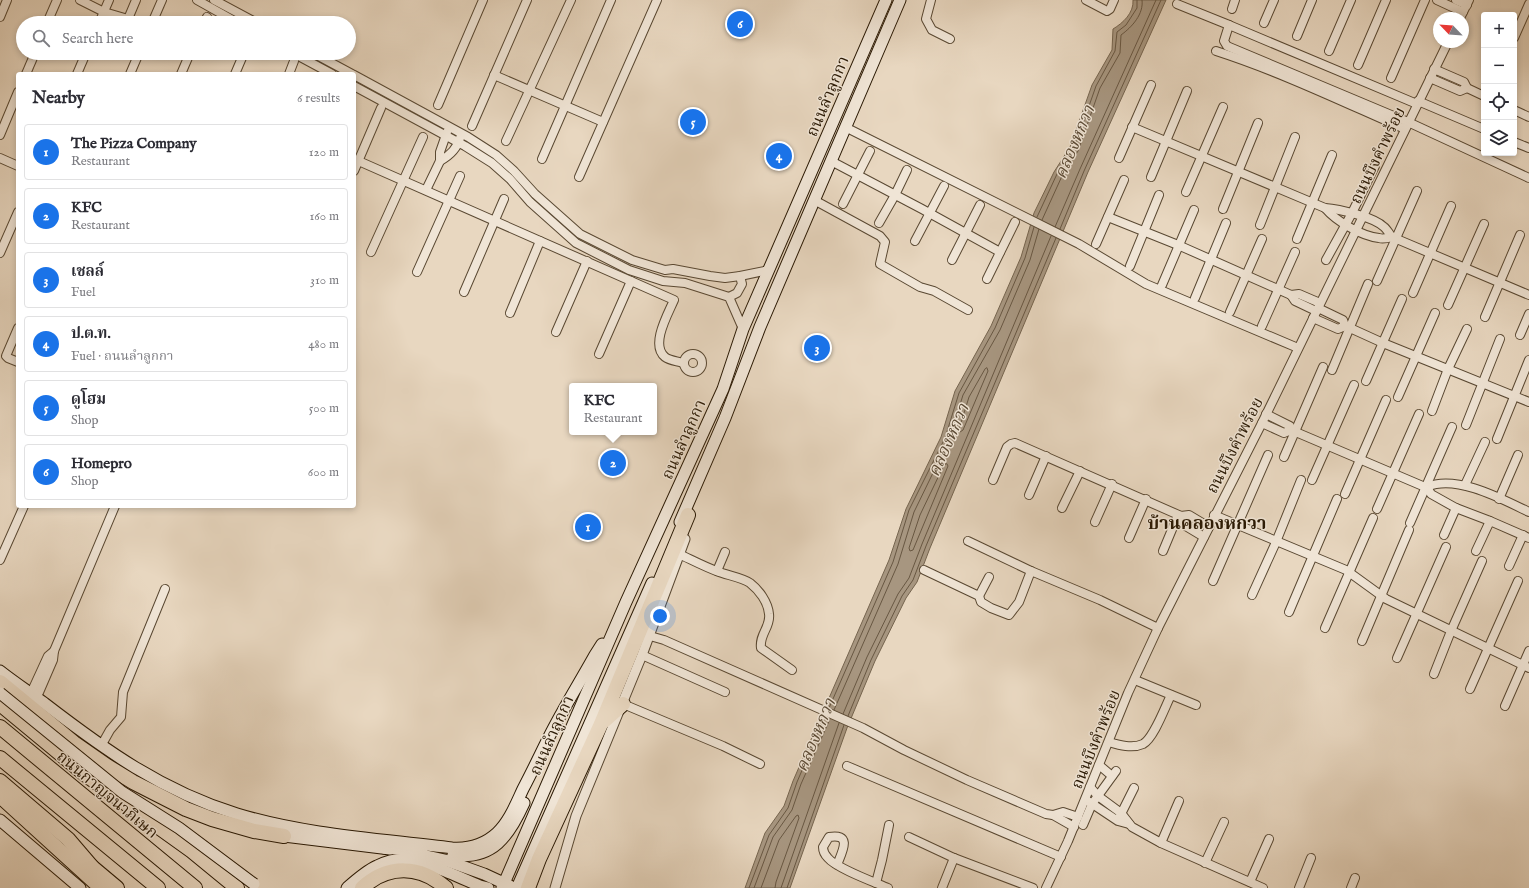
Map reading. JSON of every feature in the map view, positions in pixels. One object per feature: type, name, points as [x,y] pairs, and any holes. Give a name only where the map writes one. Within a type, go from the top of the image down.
[{"type":"highway","points":[[528,888],[539,859],[601,724],[688,515]]},
{"type":"highway","points":[[1,682],[74,743],[107,766],[133,782],[186,809]]},
{"type":"highway","points":[[0,704],[86,775],[192,851],[237,888]]},
{"type":"highway","points":[[601,724],[623,704]]},
{"type":"highway","name":"ถนนกาญจนาภิเษก","points":[[0,727],[195,888]]},
{"type":"highway","points":[[51,746],[69,755],[122,788],[232,825],[284,836]]},
{"type":"highway","points":[[0,758],[158,888]]},
{"type":"highway","points":[[0,781],[68,839],[92,867]]},
{"type":"highway","points":[[0,796],[102,888]]},
{"type":"highway","points":[[537,888],[547,866],[562,809]]},
{"type":"highway","points":[[27,820],[92,867],[117,888]]},
{"type":"highway","points":[[362,888],[368,882],[384,874],[402,870],[417,871],[433,878],[446,888]]},
{"type":"main road","name":"ถนนลำลูกกา","points":[[509,887],[531,821],[616,624],[723,389],[743,329],[886,0]]},
{"type":"main road","name":"ถนนลำลูกกา","points":[[509,887],[544,826],[691,497],[730,407],[760,328],[900,0]]},
{"type":"main road","points":[[688,515],[691,497]]},
{"type":"main road","points":[[1,682],[34,695],[101,746],[141,772],[171,788],[212,805],[259,820],[332,834],[452,848],[468,848],[482,843],[496,834],[505,823],[517,803],[550,735],[595,655],[616,624]]},
{"type":"main road","points":[[259,820],[284,836],[460,856],[471,856],[490,849],[502,841],[510,832],[516,821],[595,655]]},
{"type":"main road","points":[[1,682],[116,788],[179,828],[257,886]]},
{"type":"main road","points":[[0,820],[80,888]]},
{"type":"main road","points":[[531,821],[544,826]]},
{"type":"main road","points":[[384,848],[433,857],[494,878],[509,887]]},
{"type":"main road","points":[[347,888],[372,869],[396,860],[411,859],[446,872],[467,884],[488,888]]},
{"type":"main road","points":[[467,884],[480,881],[480,875],[471,869]]},
{"type":"street","points":[[0,17],[7,0]]},
{"type":"street","points":[[50,16],[57,0]]},
{"type":"street","points":[[80,0],[104,12],[116,16]]},
{"type":"street","points":[[102,16],[109,0]]},
{"type":"street","points":[[132,16],[136,0]]},
{"type":"street","points":[[155,16],[162,0]]},
{"type":"street","points":[[197,0],[226,16]]},
{"type":"street","points":[[214,0],[242,16]]},
{"type":"street","points":[[438,105],[483,0]]},
{"type":"street","points":[[472,126],[526,0]]},
{"type":"street","points":[[506,141],[571,0]]},
{"type":"street","points":[[542,159],[611,0]]},
{"type":"street","points":[[579,177],[657,0]]},
{"type":"street","points":[[931,0],[926,19],[932,30],[950,39]]},
{"type":"street","points":[[1086,0],[1108,11],[1114,0]]},
{"type":"street","points":[[1232,9],[1235,0]]},
{"type":"street","points":[[1264,23],[1274,0]]},
{"type":"street","points":[[1297,36],[1312,0]]},
{"type":"street","points":[[1329,51],[1351,0]]},
{"type":"street","points":[[1358,64],[1386,0]]},
{"type":"street","points":[[1391,78],[1425,0]]},
{"type":"street","points":[[1437,0],[1465,9]]},
{"type":"street","points":[[1456,0],[1465,9]]},
{"type":"street","points":[[1177,4],[1481,128]]},
{"type":"street","points":[[1517,31],[1529,4]]},
{"type":"street","points":[[1229,25],[1224,41],[1227,46],[1529,178]]},
{"type":"street","name":"ถนนบึงคำพร้อย","points":[[1046,888],[1074,827],[1134,680],[1158,628],[1262,423],[1445,48]]},
{"type":"street","points":[[1216,51],[1243,60],[1407,125]]},
{"type":"street","points":[[27,72],[31,60]]},
{"type":"street","points":[[78,72],[83,60]]},
{"type":"street","points":[[131,72],[136,60]]},
{"type":"street","points":[[182,72],[187,60]]},
{"type":"street","points":[[236,72],[241,60]]},
{"type":"street","points":[[290,72],[293,60]]},
{"type":"street","points":[[301,60],[328,72]]},
{"type":"street","points":[[326,60],[347,72]]},
{"type":"street","points":[[1434,69],[1464,82],[1467,88],[1481,95]]},
{"type":"street","points":[[494,75],[603,122]]},
{"type":"street","points":[[356,77],[449,128],[461,133],[496,155],[514,171],[546,205],[580,234],[602,246],[632,260],[665,270],[673,269],[725,278],[769,270]]},
{"type":"street","points":[[1430,78],[1460,91],[1467,88]]},
{"type":"street","points":[[1119,158],[1150,85]]},
{"type":"street","points":[[356,87],[492,163],[510,179],[541,212],[576,243],[629,270],[663,281],[674,281],[706,289],[729,297],[737,293],[742,284],[740,276]]},
{"type":"street","points":[[1151,177],[1187,91]]},
{"type":"street","points":[[0,134],[16,97]]},
{"type":"street","points":[[1186,192],[1223,107]]},
{"type":"street","points":[[381,108],[356,160],[674,300],[660,334],[658,344],[665,357],[683,363]]},
{"type":"street","points":[[1517,111],[1528,115]]},
{"type":"street","points":[[1223,209],[1237,171],[1258,123]]},
{"type":"street","points":[[845,127],[1079,244],[1146,284],[1298,348]]},
{"type":"street","points":[[1132,127],[1325,208],[1337,208],[1362,216],[1384,226],[1394,238]]},
{"type":"street","points":[[426,190],[440,161],[440,152],[449,128]]},
{"type":"street","points":[[440,161],[449,156],[458,143],[461,133]]},
{"type":"street","points":[[371,252],[423,137]]},
{"type":"street","points":[[1260,225],[1295,137]]},
{"type":"street","points":[[1517,143],[1529,148]]},
{"type":"street","points":[[843,204],[870,151]]},
{"type":"street","points":[[1297,239],[1311,202],[1332,155]]},
{"type":"street","points":[[0,158],[16,165]]},
{"type":"street","points":[[831,161],[1000,252]]},
{"type":"street","points":[[1326,260],[1352,213],[1375,166]]},
{"type":"street","points":[[880,223],[907,170]]},
{"type":"street","points":[[417,272],[460,176]]},
{"type":"street","points":[[1096,244],[1124,180]]},
{"type":"street","points":[[915,241],[944,186]]},
{"type":"street","points":[[1377,281],[1394,238],[1417,191]]},
{"type":"street","points":[[1130,266],[1159,195]]},
{"type":"street","points":[[464,292],[504,198]]},
{"type":"street","points":[[814,200],[880,236],[885,242],[880,264],[885,268],[920,287],[934,291],[968,310]]},
{"type":"street","points":[[541,212],[546,205]]},
{"type":"street","points":[[952,260],[980,205]]},
{"type":"street","points":[[1413,293],[1451,206]]},
{"type":"street","points":[[1325,208],[1332,217],[1356,230],[1380,238],[1394,238],[1529,295]]},
{"type":"street","points":[[1162,285],[1194,210]]},
{"type":"street","points":[[0,253],[16,217]]},
{"type":"street","points":[[1108,217],[1178,245],[1278,290],[1291,295],[1299,294],[1316,310],[1343,320],[1348,327],[1383,343],[1483,382],[1529,402]]},
{"type":"street","points":[[987,279],[1015,222]]},
{"type":"street","points":[[1195,298],[1226,223]]},
{"type":"street","points":[[1448,305],[1484,224]]},
{"type":"street","points":[[1485,317],[1520,236]]},
{"type":"street","points":[[1230,312],[1262,239]]},
{"type":"street","points":[[510,313],[540,241]]},
{"type":"street","points":[[1262,326],[1295,252]]},
{"type":"street","points":[[556,332],[587,261]]},
{"type":"street","points":[[673,269],[674,281]]},
{"type":"street","points":[[706,289],[710,276]]},
{"type":"street","points":[[598,354],[631,281]]},
{"type":"street","points":[[1332,370],[1348,327],[1368,284]]},
{"type":"street","points":[[729,297],[743,329]]},
{"type":"street","points":[[1366,382],[1402,299]]},
{"type":"street","points":[[1398,397],[1435,313]]},
{"type":"street","points":[[1520,335],[1529,314]]},
{"type":"street","points":[[1432,411],[1448,369],[1468,329]]},
{"type":"street","points":[[16,333],[6,356],[16,361]]},
{"type":"street","points":[[1466,426],[1500,338]]},
{"type":"street","points":[[1497,439],[1529,360]]},
{"type":"street","points":[[1284,457],[1293,431],[1322,367]]},
{"type":"street","points":[[1312,480],[1354,385]]},
{"type":"street","points":[[1345,494],[1386,400]]},
{"type":"street","points":[[1266,414],[1290,426],[1293,431]]},
{"type":"street","points":[[1377,509],[1419,414]]},
{"type":"street","points":[[1262,423],[1284,432],[1293,431],[1426,487],[1431,494],[1456,508],[1526,537],[1509,566]]},
{"type":"street","points":[[1362,641],[1382,596],[1409,526],[1452,427]]},
{"type":"street","points":[[1465,485],[1485,442]]},
{"type":"street","points":[[993,480],[1002,458],[1011,444],[1015,443],[1112,484],[1180,515],[1188,515],[1209,527]]},
{"type":"street","points":[[1213,581],[1268,455]]},
{"type":"street","points":[[1499,499],[1518,455]]},
{"type":"street","points":[[1029,495],[1046,456]]},
{"type":"street","points":[[1062,508],[1080,471]]},
{"type":"street","points":[[1252,595],[1276,542],[1301,480]]},
{"type":"street","points":[[1426,487],[1434,483],[1446,482],[1465,485],[1529,512]]},
{"type":"street","points":[[1095,522],[1112,484]]},
{"type":"street","points":[[1130,538],[1146,499]]},
{"type":"street","points":[[1289,612],[1337,499]]},
{"type":"street","points":[[0,560],[23,508]]},
{"type":"street","points":[[34,695],[48,656],[54,650],[113,508]]},
{"type":"street","points":[[1444,535],[1456,508]]},
{"type":"street","points":[[555,888],[576,816],[650,636],[688,531],[688,515]]},
{"type":"street","points":[[1180,515],[1184,525],[1204,537]]},
{"type":"street","points":[[1162,551],[1180,515]]},
{"type":"street","points":[[1214,515],[1349,572],[1382,596],[1417,614],[1451,631],[1526,662]]},
{"type":"street","points":[[1325,628],[1373,518]]},
{"type":"street","points":[[1476,550],[1490,521]]},
{"type":"street","points":[[968,541],[1031,571],[1100,600],[1158,628]]},
{"type":"street","points":[[1397,658],[1446,547]]},
{"type":"street","points":[[717,571],[725,552]]},
{"type":"street","points":[[679,554],[717,571],[749,582],[767,603],[770,615],[768,627],[761,636],[761,648],[792,670]]},
{"type":"street","points":[[1434,674],[1482,561]]},
{"type":"street","points":[[924,570],[979,596],[981,602],[991,608],[1009,615],[1019,602],[1031,571]]},
{"type":"street","points":[[979,596],[989,578]]},
{"type":"street","points":[[1470,689],[1518,581]]},
{"type":"street","points":[[101,746],[110,730],[121,717],[123,692],[165,589]]},
{"type":"street","points":[[650,636],[664,640],[810,704],[967,780],[1046,814],[1053,815],[1074,827]]},
{"type":"street","points":[[1505,706],[1526,662],[1529,651]]},
{"type":"street","points":[[642,655],[725,692]]},
{"type":"street","points":[[1134,680],[1196,706]]},
{"type":"street","points":[[1109,742],[1122,746],[1132,746],[1143,743],[1152,735],[1170,695]]},
{"type":"street","points":[[623,704],[716,743],[760,764]]},
{"type":"street","points":[[1083,825],[1092,804],[1114,773],[1099,765]]},
{"type":"street","points":[[847,766],[1061,857]]},
{"type":"street","points":[[1090,787],[1120,817],[1161,843],[1263,888]]},
{"type":"street","points":[[1120,817],[1134,788]]},
{"type":"street","points":[[1085,798],[1092,804],[1120,817]]},
{"type":"street","points":[[1161,843],[1179,801]]},
{"type":"street","points":[[1053,815],[1063,812],[1078,817]]},
{"type":"street","points":[[1205,863],[1224,822]]},
{"type":"street","points":[[876,883],[889,825]]},
{"type":"street","points":[[909,837],[954,858],[1031,888]]},
{"type":"street","points":[[1250,882],[1269,839]]},
{"type":"street","points":[[942,888],[954,858]]},
{"type":"street","points":[[1299,888],[1311,858]]},
{"type":"street","points":[[837,865],[888,888]]},
{"type":"street","points":[[1351,888],[1355,878]]},
{"type":"water","name":"คลองหกวา","points":[[1133,0],[1166,0],[1088,172],[917,582],[906,598],[875,661],[847,728],[790,888],[745,888],[765,833],[784,806],[793,781],[889,560],[906,509],[941,437],[955,391],[991,326],[1021,257],[1034,213],[1054,172],[1070,147],[1092,85],[1112,50],[1113,29],[1130,13]]},
{"type":"place","name":"Homepro","points":[[740,24]]},
{"type":"place","name":"ดูโฮม","points":[[693,122]]},
{"type":"place","name":"ป.ต.ท.","points":[[779,156]]},
{"type":"place","name":"เชลล์","points":[[817,348]]},
{"type":"place","name":"KFC","points":[[613,463]]},
{"type":"place","name":"The Pizza Company","points":[[588,527]]},
{"type":"district","name":"บ้านคลองหกวา","points":[[1207,523]]}]
